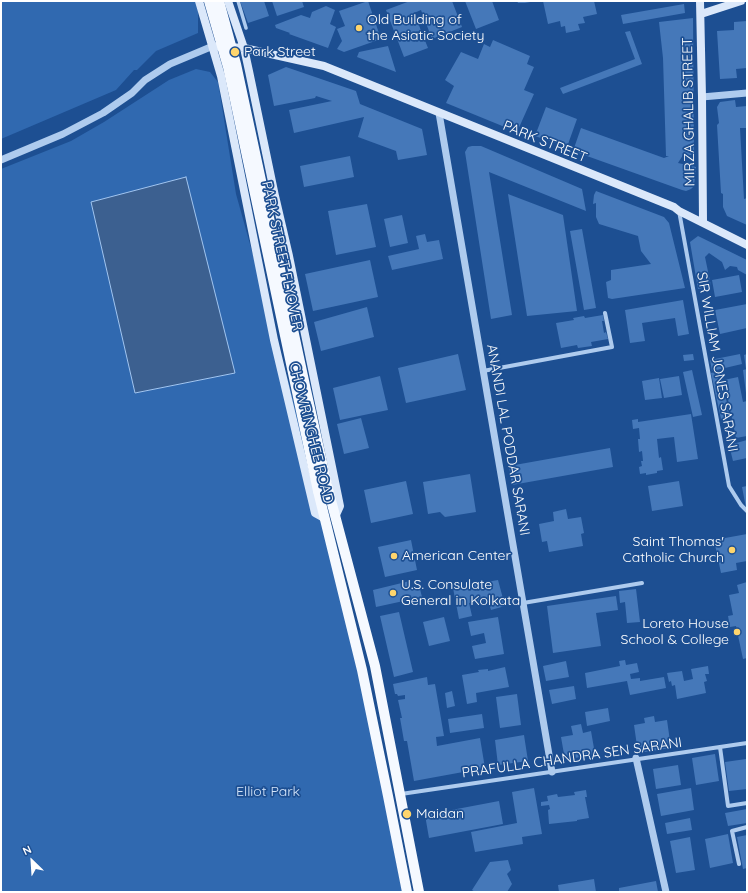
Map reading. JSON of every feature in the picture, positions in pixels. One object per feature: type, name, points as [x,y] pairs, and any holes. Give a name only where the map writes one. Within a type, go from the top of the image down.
[{"type":"main road","name":"CHOWRINGHEE ROAD","points":[[199,1],[221,76],[274,340],[315,513],[324,518],[362,670],[407,892]]},
{"type":"main road","name":"PARK STREET FLYOVER","points":[[209,1],[228,67],[323,490],[335,517]]},
{"type":"main road","name":"PARK STREET FLYOVER","points":[[219,1],[236,64],[323,490],[324,518]]},
{"type":"main road","name":"CHOWRINGHEE ROAD","points":[[228,1],[244,48],[270,169],[274,196],[289,256],[340,506],[335,517],[375,666],[419,892]]},
{"type":"main road","name":"MIRZA GHALIB STREET","points":[[700,1],[703,222]]},
{"type":"main road","points":[[701,14],[741,1]]},
{"type":"main road","name":"PARK STREET","points":[[213,46],[244,48],[324,66],[674,207],[679,211],[747,245]]},
{"type":"main road","points":[[258,260],[264,253],[273,249],[282,250],[289,256]]},
{"type":"main road","points":[[384,776],[396,774]]},
{"type":"street","points":[[238,1],[246,28]]},
{"type":"street","points":[[1,160],[63,134],[103,113],[132,93],[145,80],[170,64],[213,46]]},
{"type":"street","points":[[702,97],[747,93]]},
{"type":"street","name":"ANANDI LAL PODDAR SARANI","points":[[439,113],[552,772]]},
{"type":"street","name":"SIR WILLIAM JONES SARANI","points":[[679,211],[729,486],[741,505],[747,511]]},
{"type":"street","points":[[483,371],[612,347],[605,313]]},
{"type":"street","points":[[522,603],[642,583]]},
{"type":"street","name":"PRAFULLA CHANDRA SEN SARANI","points":[[400,794],[636,758],[747,743]]},
{"type":"street","points":[[720,747],[728,806],[747,803]]},
{"type":"street","points":[[636,758],[666,892]]},
{"type":"street","points":[[739,864],[732,831],[747,827]]},
{"type":"green space","points":[[1,1],[196,1],[198,6],[198,33],[156,51],[137,70],[134,70],[116,90],[1,139]]},
{"type":"green space","name":"Maidan","points":[[196,69],[210,72],[218,82],[236,194],[291,391],[358,658],[402,892],[1,892],[1,169],[71,141],[104,122],[169,80]]},
{"type":"shaded area","points":[[186,177],[235,373],[135,393],[91,202]]},
{"type":"building","points":[[240,1],[264,1],[269,16],[248,23]]},
{"type":"building","points":[[272,1],[302,1],[304,7],[277,16]]},
{"type":"building","name":"Old Building of the Asiatic Society","points":[[368,1],[381,39],[344,52],[337,49],[342,41],[337,29],[345,26],[339,11]]},
{"type":"building","points":[[410,1],[452,1],[462,27],[432,39],[421,10],[414,13],[428,48],[404,57],[386,10]]},
{"type":"building","points":[[465,1],[492,1],[499,20],[476,29]]},
{"type":"building","points":[[517,1],[536,1],[518,3]]},
{"type":"building","points":[[543,1],[594,1],[597,14],[583,17],[585,23],[578,24],[580,30],[566,33],[565,26],[561,27],[560,21],[548,24]]},
{"type":"building","points":[[684,4],[685,13],[623,24],[621,15]]},
{"type":"building","points":[[326,6],[335,10],[330,24],[336,27],[328,48],[276,28],[275,25],[301,15],[310,18],[312,12]]},
{"type":"building","points":[[693,18],[694,155],[683,155],[678,163],[696,167],[694,186],[686,191],[682,190],[573,151],[581,128],[664,158],[669,156],[666,156],[663,58],[659,22]]},
{"type":"building","points":[[747,21],[747,68],[736,69],[737,78],[720,79],[717,31],[734,30],[734,22]]},
{"type":"building","points":[[630,31],[642,64],[563,94],[560,88],[635,59],[625,32]]},
{"type":"building","points":[[493,40],[530,56],[527,64],[534,67],[524,90],[534,94],[517,132],[446,103],[454,86],[445,80],[461,52],[478,59],[484,44],[490,47]]},
{"type":"building","points":[[388,46],[396,72],[357,57],[359,52]]},
{"type":"building","points":[[286,67],[356,91],[360,104],[422,129],[427,155],[398,160],[396,151],[358,137],[364,117],[294,133],[289,110],[332,101],[316,96],[315,98],[274,106],[268,75]]},
{"type":"building","points":[[735,100],[736,107],[747,106],[747,128],[740,128],[744,199],[747,198],[747,225],[727,216],[723,207],[723,194],[721,193],[717,125],[719,123],[717,107],[720,102]]},
{"type":"building","points":[[546,107],[577,119],[567,147],[535,136]]},
{"type":"building","points":[[481,146],[582,189],[586,211],[489,172],[512,315],[491,319],[465,152],[468,147]]},
{"type":"building","points":[[350,156],[354,177],[304,187],[300,166]]},
{"type":"building","points":[[596,191],[664,217],[669,223],[685,288],[612,299],[608,298],[606,282],[611,280],[611,270],[651,264],[641,251],[638,236],[599,224],[596,217],[596,203],[593,204]]},
{"type":"building","points":[[508,194],[563,215],[577,311],[527,316]]},
{"type":"building","points":[[367,204],[376,247],[336,255],[328,211]]},
{"type":"building","points":[[402,215],[408,243],[390,247],[384,219]]},
{"type":"building","points":[[582,229],[596,308],[584,310],[570,231]]},
{"type":"building","points":[[425,234],[427,242],[439,240],[443,259],[392,270],[388,256],[419,249],[416,236]]},
{"type":"building","points":[[698,236],[747,260],[747,275],[738,270],[737,267],[730,266],[725,270],[722,262],[709,253],[705,257],[711,286],[698,289],[690,242]]},
{"type":"building","points":[[370,260],[378,297],[313,311],[305,274]]},
{"type":"building","points":[[739,275],[742,292],[715,297],[712,280]]},
{"type":"building","points":[[683,300],[689,334],[678,336],[675,318],[642,323],[645,341],[630,343],[625,310]]},
{"type":"building","points":[[747,304],[747,328],[720,334],[715,310]]},
{"type":"building","points":[[367,307],[374,337],[321,351],[314,322]]},
{"type":"building","points":[[603,315],[604,321],[602,321],[604,333],[606,332],[608,339],[591,342],[592,346],[578,348],[577,345],[561,348],[556,323],[574,320],[573,318],[584,316],[585,318]]},
{"type":"building","points":[[458,354],[466,390],[406,403],[398,368]]},
{"type":"building","points":[[693,354],[694,360],[684,361],[683,355]]},
{"type":"building","points":[[740,354],[742,364],[712,371],[710,360]]},
{"type":"building","points":[[747,354],[747,369],[746,369],[744,355]]},
{"type":"building","points":[[747,369],[747,393],[746,393],[743,370]]},
{"type":"building","points":[[692,370],[702,415],[693,417],[683,372]]},
{"type":"building","points":[[720,371],[730,417],[721,419],[711,373]]},
{"type":"building","points":[[380,376],[388,410],[340,420],[333,388]]},
{"type":"building","points":[[679,376],[682,395],[664,398],[660,379]]},
{"type":"building","points":[[738,377],[743,402],[747,401],[747,436],[736,438],[724,380]]},
{"type":"building","points":[[659,378],[662,398],[645,400],[642,381]]},
{"type":"building","points":[[691,414],[698,459],[677,462],[674,437],[657,439],[659,458],[661,457],[663,470],[646,475],[646,473],[640,474],[639,467],[642,466],[641,461],[643,461],[642,451],[639,452],[639,428],[633,429],[632,420],[638,419],[638,422]]},
{"type":"building","points":[[361,418],[369,448],[344,454],[337,424]]},
{"type":"building","points":[[747,440],[747,458],[733,461],[729,445]]},
{"type":"building","points":[[610,448],[613,467],[512,485],[509,466]]},
{"type":"building","points":[[470,474],[476,512],[445,517],[440,512],[428,514],[423,482]]},
{"type":"building","points":[[406,481],[413,514],[371,523],[364,490]]},
{"type":"building","points":[[679,481],[683,506],[652,511],[648,486]]},
{"type":"building","points":[[747,486],[747,508],[746,508],[742,487]]},
{"type":"building","points":[[566,509],[568,519],[581,517],[584,533],[581,534],[583,546],[549,552],[547,541],[542,542],[539,524],[554,521],[553,512]]},
{"type":"building","name":"Saint Thomas' Catholic Church","points":[[747,534],[747,561],[736,563],[737,570],[721,573],[714,540]]},
{"type":"building","points":[[411,540],[417,570],[385,577],[378,547]]},
{"type":"building","points":[[498,580],[505,606],[491,610],[488,600],[469,603],[472,616],[459,619],[453,588]]},
{"type":"building","points":[[410,581],[411,587],[419,585],[422,597],[376,607],[373,590]]},
{"type":"building","points":[[747,582],[747,658],[743,659],[736,626],[730,627],[728,616],[733,615],[729,595],[739,593],[737,585]]},
{"type":"building","points":[[636,589],[640,622],[627,623],[625,602],[620,603],[619,591]]},
{"type":"building","points":[[616,596],[618,610],[596,613],[601,646],[553,653],[547,606]]},
{"type":"building","points":[[399,612],[413,672],[394,677],[380,616]]},
{"type":"building","points":[[444,617],[450,641],[429,646],[423,622]]},
{"type":"building","points":[[498,617],[504,654],[475,659],[472,646],[486,643],[484,633],[471,636],[468,622]]},
{"type":"building","points":[[625,660],[626,665],[637,663],[639,672],[630,674],[631,679],[640,678],[640,681],[664,677],[666,688],[630,695],[627,681],[587,688],[585,673],[620,666],[619,661]]},
{"type":"building","points":[[566,661],[569,677],[546,681],[543,666]]},
{"type":"building","points":[[708,666],[709,674],[705,674],[707,681],[704,682],[706,693],[677,699],[675,685],[672,686],[671,681],[669,682],[667,673],[682,671],[684,681],[693,679],[691,669]]},
{"type":"building","points":[[505,667],[509,687],[476,693],[477,702],[467,704],[462,675],[479,672],[478,670],[488,669],[488,671]]},
{"type":"building","points":[[427,677],[428,685],[435,684],[444,736],[436,737],[437,746],[480,738],[485,768],[414,781],[407,741],[404,741],[400,718],[402,718],[398,700],[405,699],[405,695],[398,696],[395,694],[393,684]]},
{"type":"building","points":[[574,686],[576,699],[552,704],[549,690]]},
{"type":"building","points":[[452,691],[455,706],[447,708],[445,693]]},
{"type":"building","points":[[517,694],[521,725],[500,728],[496,697]]},
{"type":"building","points":[[608,708],[610,721],[587,726],[585,712]]},
{"type":"building","points":[[482,714],[484,728],[450,733],[448,719]]},
{"type":"building","points":[[654,716],[655,722],[667,720],[671,748],[638,753],[634,725],[645,723],[644,718]]},
{"type":"building","points":[[581,724],[583,733],[591,731],[595,754],[565,760],[561,737],[573,735],[571,726]]},
{"type":"building","points":[[524,735],[528,761],[498,765],[495,740]]},
{"type":"building","points":[[715,754],[719,781],[696,785],[692,758]]},
{"type":"building","points":[[746,759],[747,789],[729,791],[725,762]]},
{"type":"building","points":[[678,765],[681,785],[656,789],[653,769]]},
{"type":"building","points":[[534,788],[542,834],[522,837],[523,844],[475,852],[471,832],[517,823],[512,792]]},
{"type":"building","points":[[691,788],[694,810],[661,816],[657,794]]},
{"type":"building","points":[[586,790],[587,797],[585,797],[589,818],[549,824],[549,805],[541,806],[541,802],[548,801],[547,796],[557,794],[558,797],[575,795],[574,792]]},
{"type":"building","points":[[499,801],[503,824],[429,838],[425,815]]},
{"type":"building","points":[[747,809],[747,823],[728,826],[725,813]]},
{"type":"building","points":[[690,818],[692,830],[667,834],[665,823]]},
{"type":"building","points":[[728,834],[733,863],[710,868],[705,839]]},
{"type":"building","points":[[747,835],[747,868],[743,869],[737,837]]},
{"type":"building","points":[[690,837],[695,870],[676,873],[670,841]]},
{"type":"building","points":[[508,860],[511,870],[507,874],[512,884],[507,892],[475,892],[472,890],[490,862]]},
{"type":"building","points":[[594,879],[596,892],[559,892],[558,885]]},
{"type":"building","points":[[656,881],[658,892],[619,892],[619,888]]},
{"type":"place","name":"Old Building of the Asiatic Society","points":[[359,28]]},
{"type":"place","name":"Park Street","points":[[235,52]]},
{"type":"place","name":"Saint Thomas' Catholic Church","points":[[732,550]]},
{"type":"place","name":"American Center","points":[[394,556]]},
{"type":"place","name":"U.S. Consulate General in Kolkata","points":[[393,593]]},
{"type":"place","name":"Loreto House School & College","points":[[737,632]]},
{"type":"place","name":"Maidan","points":[[407,814]]},
{"type":"park label","name":"Elliot Park","points":[[268,792]]}]
